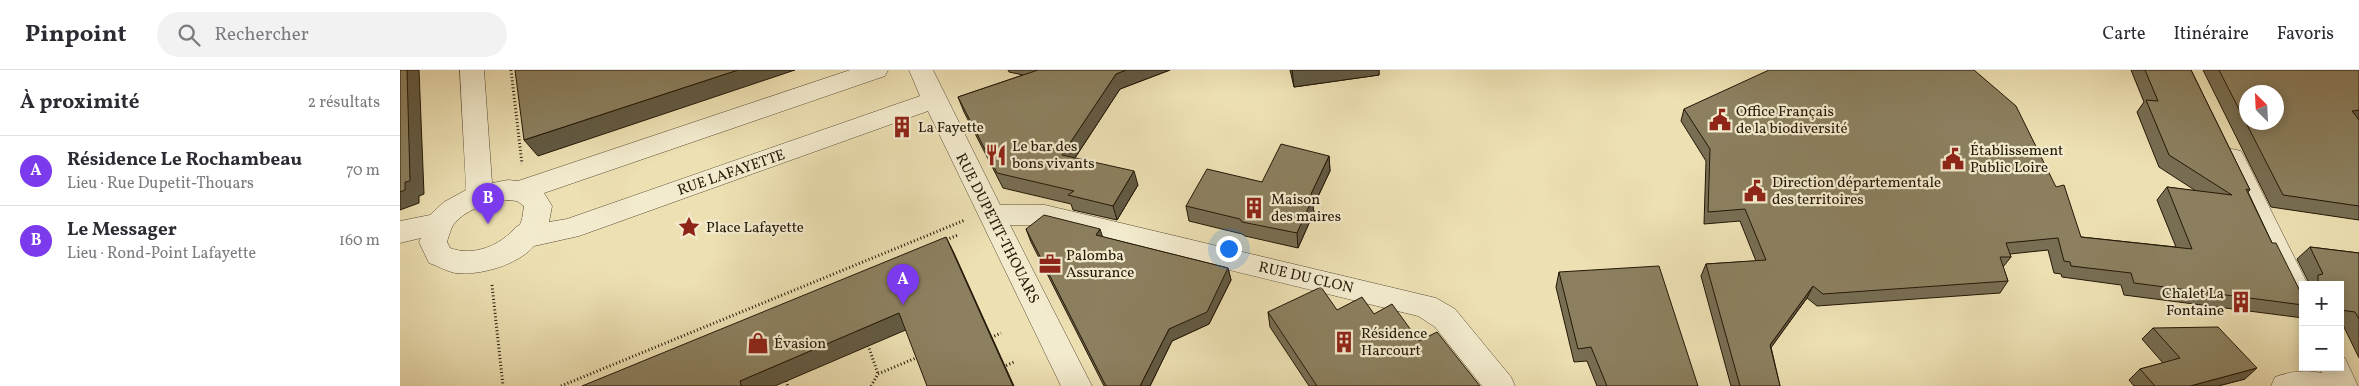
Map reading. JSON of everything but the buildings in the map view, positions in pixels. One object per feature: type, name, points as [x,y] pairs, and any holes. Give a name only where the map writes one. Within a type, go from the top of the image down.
[{"type":"street","points":[[472,70],[480,196]]},
{"type":"street","points":[[514,191],[534,198],[539,209],[534,223],[526,234],[512,246],[490,257],[459,264],[439,260],[430,251],[432,234],[438,224],[458,207],[480,196],[514,191],[876,70]]},
{"type":"street","name":"RUE DUPETIT-THOUARS","points":[[921,70],[934,100],[1077,386]]},
{"type":"street","name":"RUE LAFAYETTE","points":[[526,234],[539,235],[569,229],[934,100]]},
{"type":"street","points":[[2220,133],[2299,295]]},
{"type":"street","name":"RUE DU CLON","points":[[990,213],[1045,215],[1426,306],[1445,318],[1500,386]]},
{"type":"street","points":[[400,232],[438,224]]},
{"type":"street","points":[[2336,371],[2343,386]]},
{"type":"street","points":[[2286,386],[2297,384],[2320,386]]},
{"type":"path","points":[[511,70],[522,158],[521,173],[514,191]]},
{"type":"path","points":[[561,386],[990,213]]},
{"type":"path","points":[[939,242],[958,235]]},
{"type":"path","points":[[490,257],[492,302],[503,386]]},
{"type":"path","points":[[984,341],[1001,334]]},
{"type":"path","points":[[866,341],[878,374]]},
{"type":"path","points":[[871,386],[878,374],[918,357]]},
{"type":"path","points":[[997,369],[1014,362]]},
{"type":"place","name":"Office Français de la biodiversité","points":[[1720,120]]},
{"type":"place","name":"La Fayette","points":[[902,127]]},
{"type":"place","name":"Le bar des bons vivants","points":[[996,155]]},
{"type":"place","name":"Établissement Public Loire","points":[[1953,159]]},
{"type":"place","name":"Direction départementale des territoires","points":[[1755,191]]},
{"type":"place","name":"Maison des maires","points":[[1254,208]]},
{"type":"place","name":"Le Messager","points":[[488,224]]},
{"type":"place","name":"Place Lafayette","points":[[689,227]]},
{"type":"place","name":"Palomba Assurance","points":[[1050,264]]},
{"type":"place","name":"Chalet La Fontaine","points":[[2241,302]]},
{"type":"place","name":"Résidence Le Rochambeau","points":[[903,305]]},
{"type":"place","name":"Résidence Harcourt","points":[[1344,342]]},
{"type":"place","name":"Évasion","points":[[758,343]]}]
